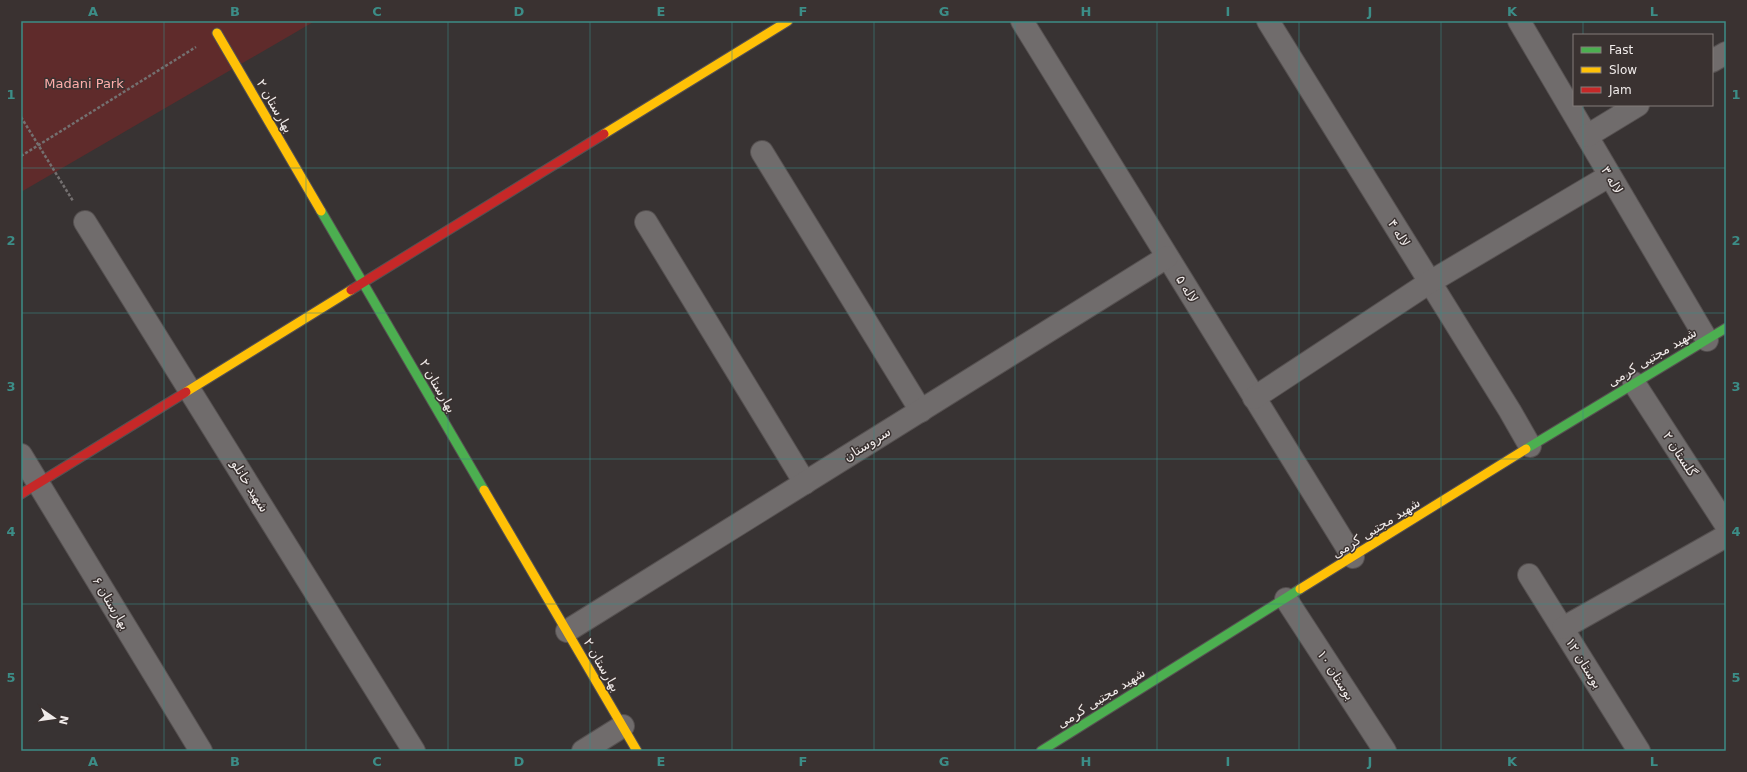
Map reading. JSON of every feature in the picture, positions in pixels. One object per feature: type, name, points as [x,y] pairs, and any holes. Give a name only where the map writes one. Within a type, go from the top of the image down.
[{"type":"street","points":[[29,488],[788,21]]},
{"type":"street","name":"لاله ۵","points":[[1022,21],[1353,558]]},
{"type":"street","name":"لاله ۴","points":[[1268,21],[1530,446]]},
{"type":"street","name":"لاله ۳","points":[[1519,21],[1706,340]]},
{"type":"street","name":"بهارستان ۲","points":[[217,33],[637,751]]},
{"type":"street","points":[[1713,60],[1726,53]]},
{"type":"street","points":[[1587,136],[1636,106]]},
{"type":"street","points":[[762,152],[921,411]]},
{"type":"street","points":[[1254,398],[1430,282],[1610,176]]},
{"type":"street","name":"شهید خانلو","points":[[85,222],[414,751]]},
{"type":"street","points":[[646,222],[806,483]]},
{"type":"street","name":"سروستان","points":[[567,631],[1167,257]]},
{"type":"street","name":"شهید مجتبی کرمی","points":[[1040,751],[1353,558],[1530,446],[1726,328]]},
{"type":"street","name":"گلستان ۲","points":[[1634,383],[1726,524]]},
{"type":"street","name":"بهارستان ۶","points":[[21,455],[29,488],[201,751]]},
{"type":"street","points":[[1563,628],[1726,536]]},
{"type":"street","name":"بوستان ۱۲","points":[[1529,574],[1639,751]]},
{"type":"street","name":"بوستان ۱۰","points":[[1286,599],[1385,751]]},
{"type":"street","points":[[583,751],[623,726]]},
{"type":"path","points":[[21,156],[217,33]]},
{"type":"path","points":[[21,117],[85,222]]},
{"type":"green space","name":"Madani Park","points":[[21,21],[315,21],[21,192]]},
{"type":"traffic: fast","points":[[321,211],[484,490]]},
{"type":"traffic: fast","points":[[1526,449],[1726,328]]},
{"type":"traffic: fast","points":[[1041,751],[1300,589]]},
{"type":"traffic: slow","points":[[604,134],[788,21]]},
{"type":"traffic: slow","points":[[217,33],[321,211]]},
{"type":"traffic: slow","points":[[186,392],[351,290]]},
{"type":"traffic: slow","points":[[1300,589],[1526,449]]},
{"type":"traffic: slow","points":[[484,490],[637,751]]},
{"type":"traffic: jam","points":[[351,290],[604,134]]},
{"type":"traffic: jam","points":[[21,494],[186,392]]}]
